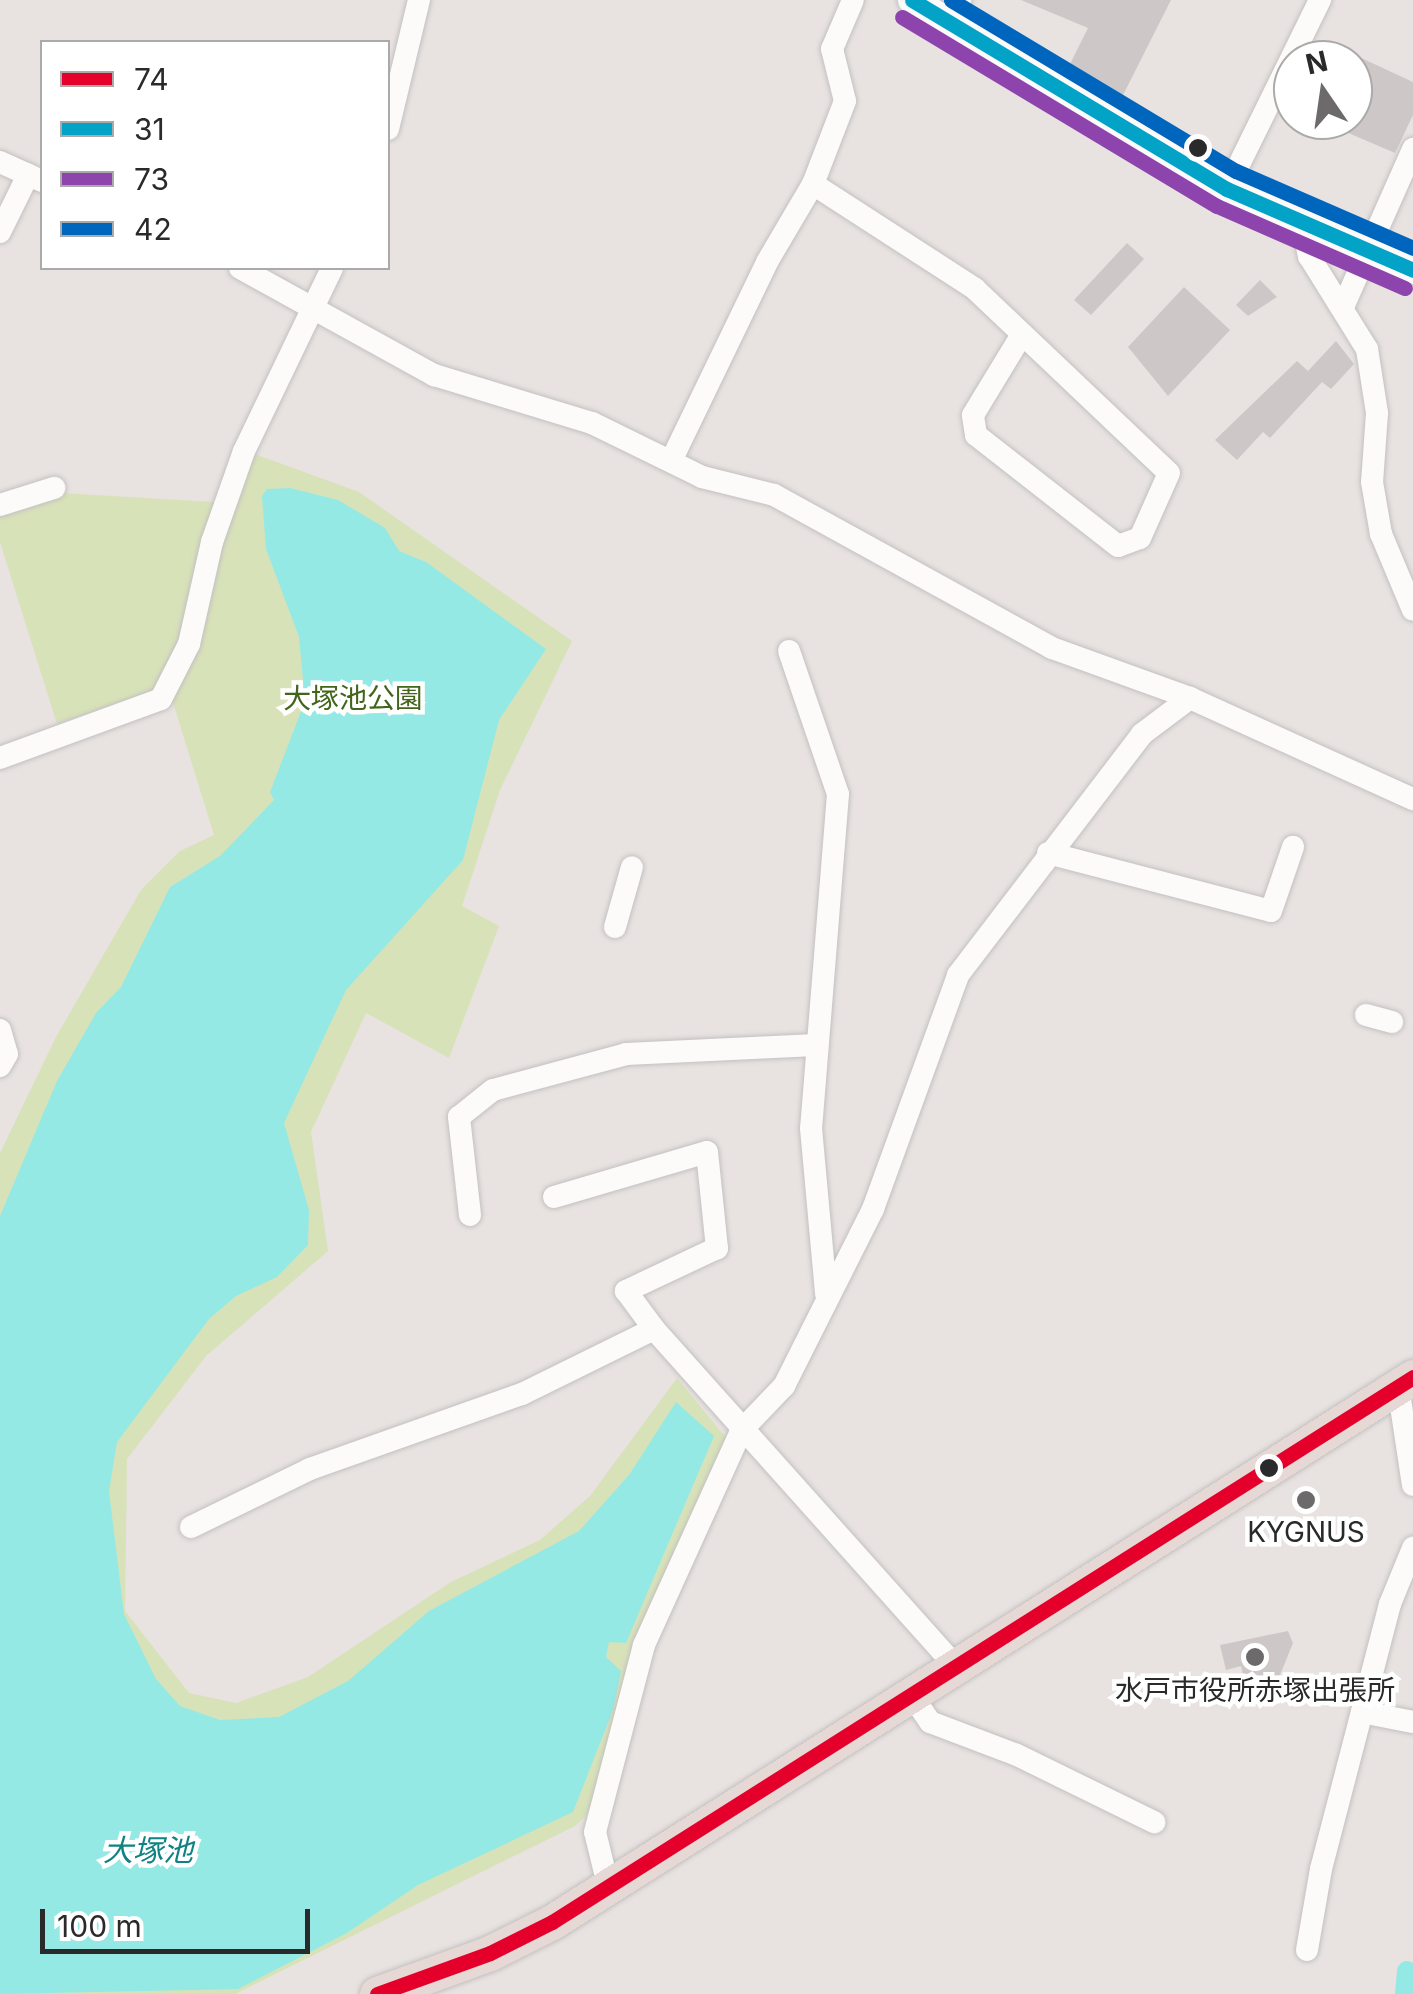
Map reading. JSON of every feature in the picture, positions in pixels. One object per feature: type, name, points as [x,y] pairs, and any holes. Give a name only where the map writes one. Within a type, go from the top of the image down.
[{"type":"highway","points":[[377,1994],[490,1953],[618,1882],[1406,1381]]},
{"type":"street","points":[[390,121],[419,0]]},
{"type":"street","points":[[671,461],[768,262],[813,184],[846,101],[832,49],[852,0]]},
{"type":"street","points":[[912,0],[955,12],[1227,189],[1302,226],[1413,270]]},
{"type":"street","points":[[1227,189],[1320,0]]},
{"type":"street","points":[[1343,307],[1413,148]]},
{"type":"street","points":[[0,162],[35,178],[0,232]]},
{"type":"street","points":[[813,184],[975,290],[1169,473],[1140,538],[1118,546],[976,435],[973,416],[1021,336]]},
{"type":"street","points":[[1302,226],[1309,256],[1360,332],[1373,375],[1372,482],[1381,534],[1413,610]]},
{"type":"street","points":[[243,270],[434,375],[592,422],[751,494],[774,495],[1033,639],[1190,698],[1413,799]]},
{"type":"street","points":[[0,758],[162,699],[189,644],[212,542],[244,451],[308,308],[331,270]]},
{"type":"street","points":[[0,505],[54,488]]},
{"type":"street","points":[[789,651],[838,794],[811,1128],[826,1294]]},
{"type":"street","points":[[618,1882],[606,1877],[595,1832],[644,1645],[741,1431],[784,1386],[885,1181],[958,975],[1048,852],[1142,734],[1190,698]]},
{"type":"street","points":[[1048,852],[1271,911],[1293,846]]},
{"type":"street","points":[[615,927],[632,867]]},
{"type":"street","points":[[1366,1015],[1392,1022]]},
{"type":"street","points":[[0,1030],[7,1054],[0,1066]]},
{"type":"street","points":[[470,1215],[458,1117],[493,1090],[626,1054],[816,1045]]},
{"type":"street","points":[[554,1197],[707,1152],[717,1248],[626,1291],[741,1431],[957,1668]]},
{"type":"street","points":[[191,1527],[310,1469],[522,1394],[654,1329]]},
{"type":"street","points":[[1406,1381],[1413,1485]]},
{"type":"street","points":[[1307,1950],[1390,1604],[1413,1548]]},
{"type":"street","points":[[912,1696],[930,1722],[1018,1756],[1154,1822]]},
{"type":"street","points":[[1362,1712],[1413,1722]]},
{"type":"green space","name":"大塚池","points":[[252,453],[359,492],[572,641],[500,790],[462,906],[499,926],[449,1058],[366,1013],[311,1132],[328,1251],[206,1356],[127,1459],[125,1611],[189,1693],[236,1703],[308,1677],[451,1582],[540,1540],[590,1496],[677,1378],[727,1439],[613,1753],[586,1816],[575,1826],[235,1994],[0,1994],[0,1153],[56,1037],[141,890],[180,851],[214,835],[172,699],[161,688],[57,724],[0,542],[0,512],[62,493],[229,503]]},
{"type":"water","name":"大塚池","points":[[290,488],[338,500],[385,528],[399,551],[426,562],[546,649],[499,720],[463,860],[346,990],[284,1123],[309,1210],[308,1245],[277,1277],[236,1296],[209,1319],[117,1442],[109,1491],[124,1614],[156,1679],[180,1706],[220,1720],[279,1717],[348,1681],[429,1611],[579,1531],[629,1475],[676,1402],[714,1436],[626,1643],[609,1642],[606,1657],[621,1671],[613,1710],[573,1812],[418,1885],[347,1933],[238,1989],[0,1994],[0,1216],[57,1081],[96,1013],[121,987],[170,887],[220,856],[274,800],[270,792],[305,701],[299,637],[266,549],[262,496],[267,489]]},
{"type":"building","points":[[1021,0],[1171,0],[1121,99],[1066,72],[1088,28]]},
{"type":"building","points":[[1373,63],[1413,82],[1413,115],[1395,153],[1365,140],[1373,140]]},
{"type":"building","points":[[1127,243],[1144,259],[1091,315],[1074,300]]},
{"type":"building","points":[[1260,280],[1277,297],[1248,316],[1236,305]]},
{"type":"building","points":[[1184,287],[1230,330],[1168,396],[1128,347]]},
{"type":"building","points":[[1336,341],[1354,364],[1331,389],[1322,382],[1270,438],[1263,432],[1237,460],[1215,440],[1297,361],[1308,371]]},
{"type":"building","name":"水戸市役所赤塚出張所","points":[[1288,1631],[1293,1643],[1280,1675],[1245,1683],[1241,1666],[1226,1670],[1220,1645]]},
{"type":"waterway","points":[[1405,1994],[1407,1971]]},
{"type":"transit line","name":"31","points":[[912,0],[1227,189],[1413,270]]},
{"type":"transit line","name":"42","points":[[951,0],[1236,171],[1413,248]]},
{"type":"transit line","name":"73","points":[[902,17],[1217,206],[1405,288]]},
{"type":"transit line","name":"74","points":[[377,1994],[490,1953],[552,1922],[1413,1377]]},
{"type":"place","name":"KYGNUS","points":[[1306,1500]]},
{"type":"place","name":"水戸市役所赤塚出張所","points":[[1255,1657]]},
{"type":"park label","name":"大塚池公園","points":[[353,698]]}]
